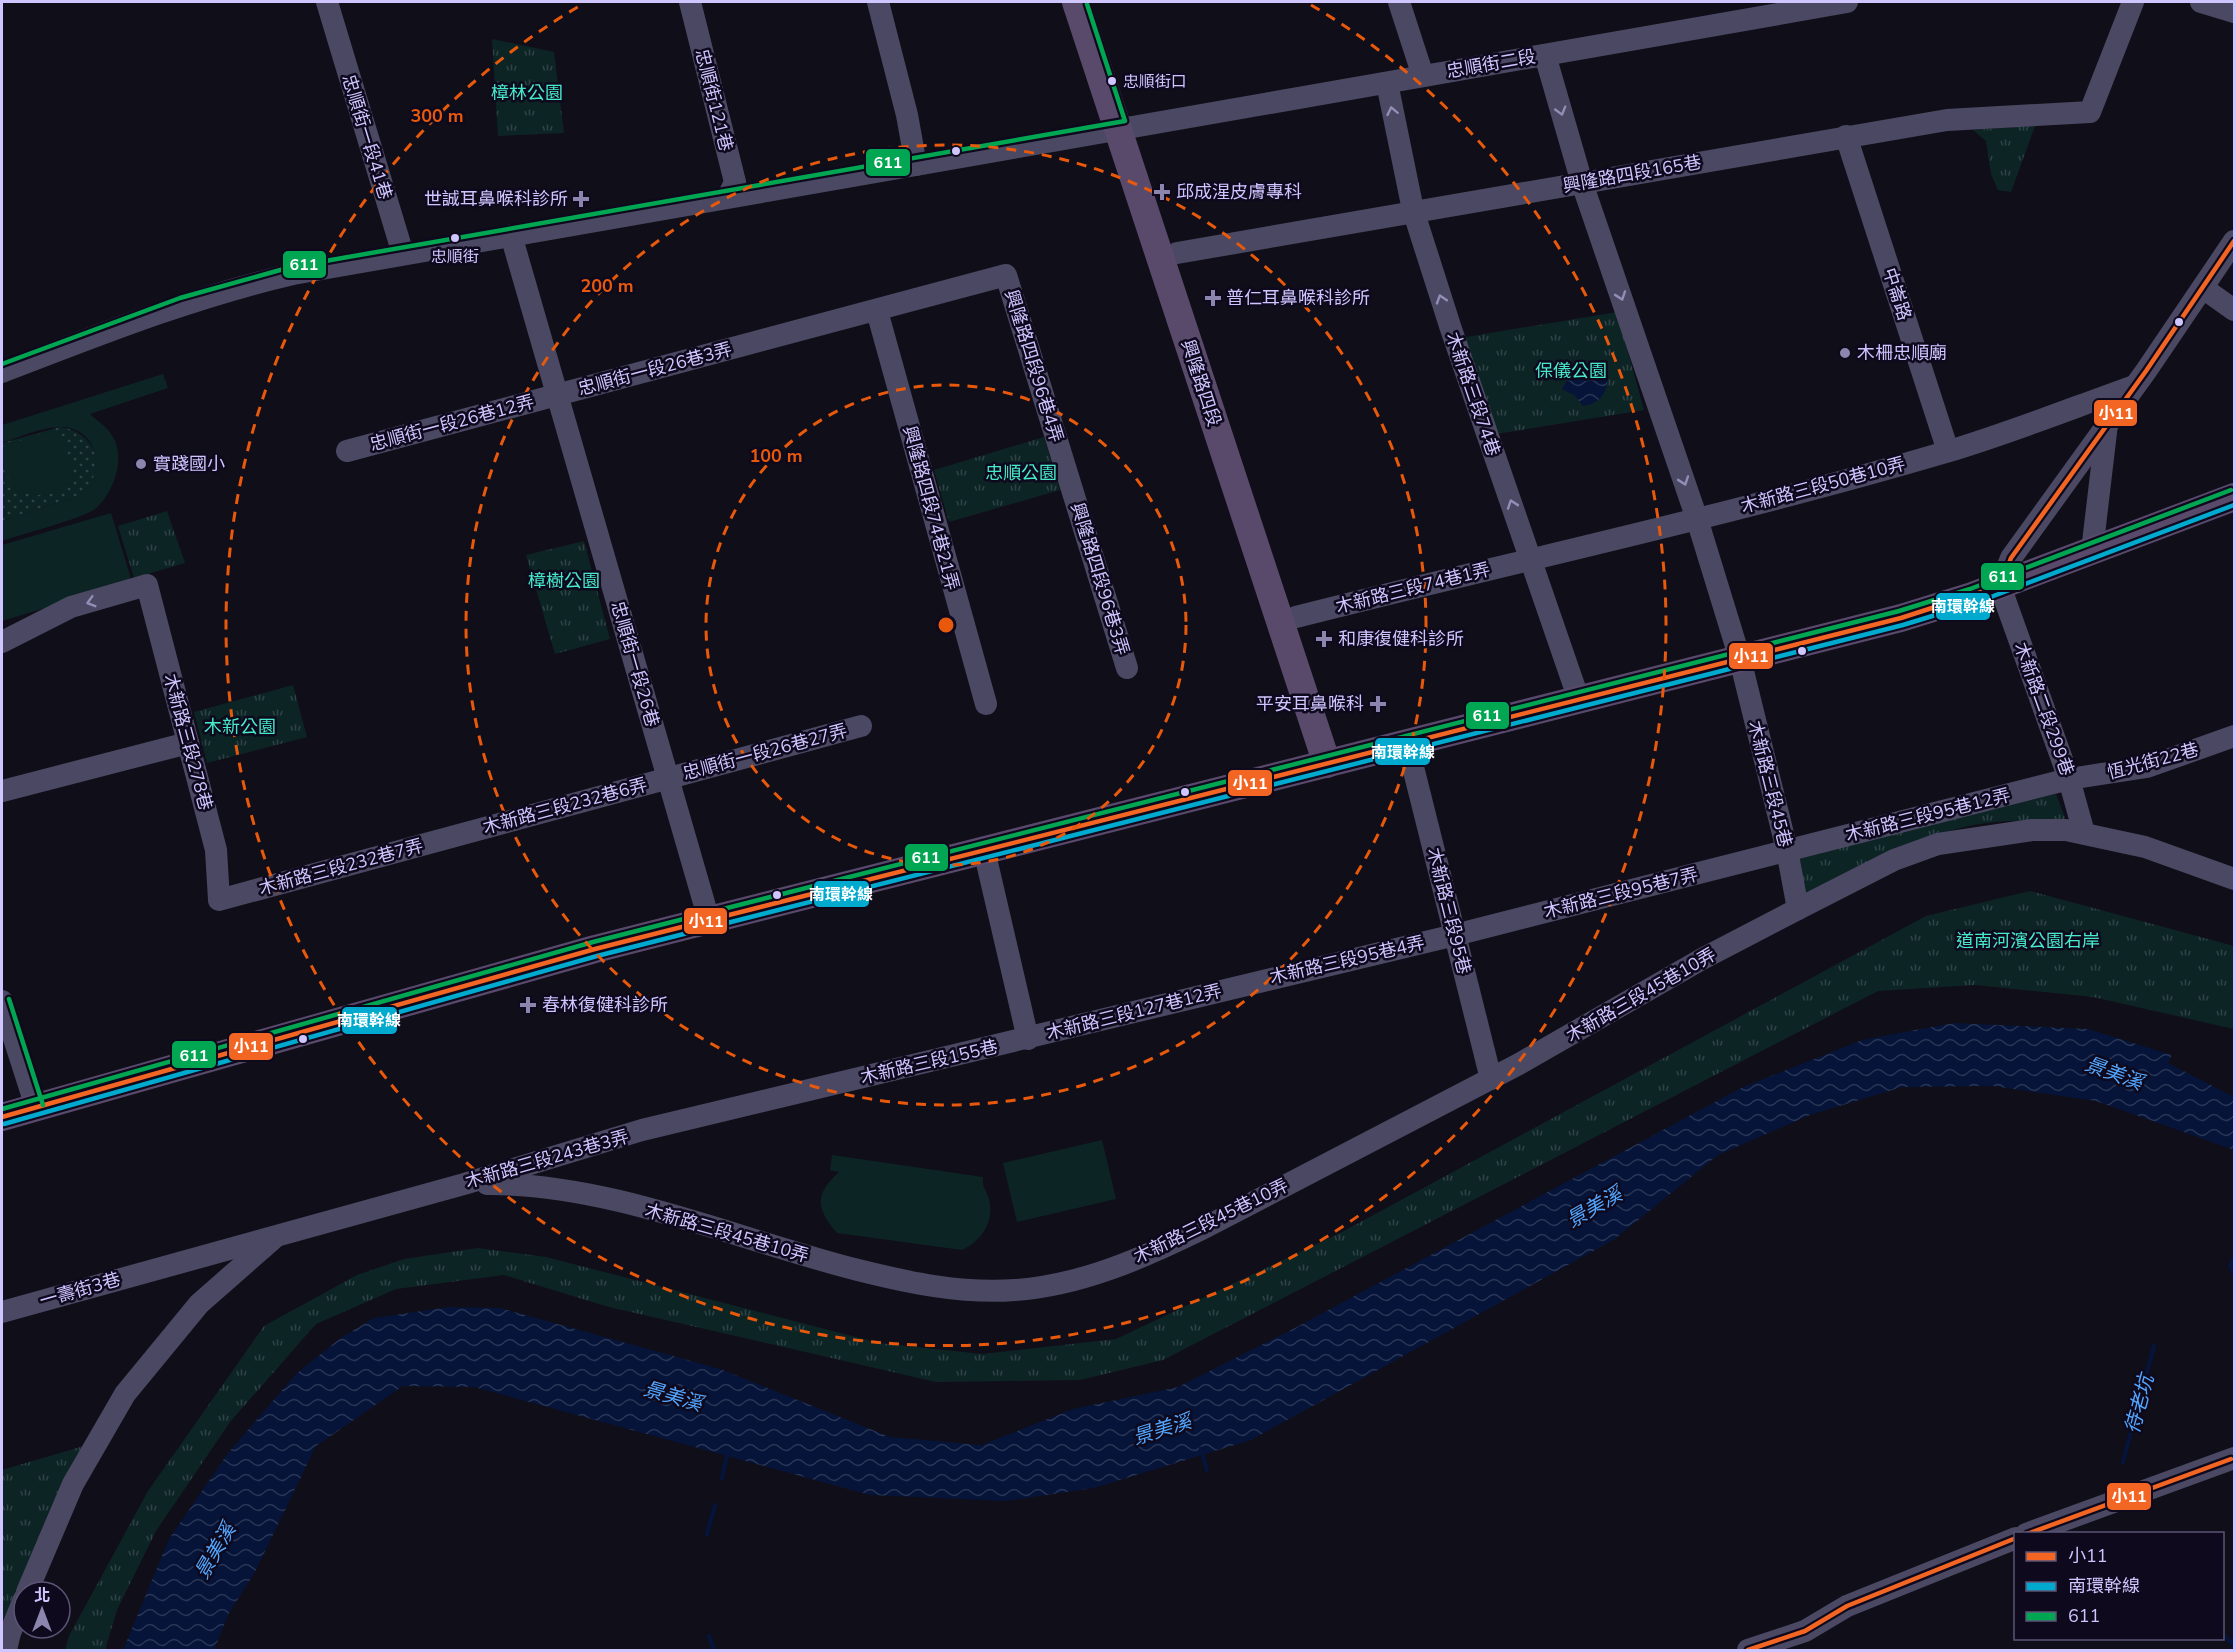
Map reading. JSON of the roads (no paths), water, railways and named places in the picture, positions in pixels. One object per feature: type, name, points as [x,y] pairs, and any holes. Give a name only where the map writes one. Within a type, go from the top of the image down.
[{"type":"main road","name":"興隆路四段","points":[[1086,6],[1335,762]]},
{"type":"main road","name":"興隆路四段","points":[[1127,128],[1177,253],[1296,617],[1335,762]]},
{"type":"main road","points":[[2,1116],[470,983],[709,920],[1901,618],[2000,586],[2235,497]]},
{"type":"street","name":"忠順街121巷","points":[[690,2],[735,182],[728,197]]},
{"type":"street","points":[[878,2],[907,115],[916,165]]},
{"type":"street","points":[[1399,2],[1423,76]]},
{"type":"street","name":"忠順街二段","points":[[2,372],[142,318],[229,290],[293,274],[1545,55],[1776,8],[1847,2]]},
{"type":"street","name":"興隆路四段165巷","points":[[1177,253],[1413,210],[1947,120],[2090,112],[2133,2]]},
{"type":"street","points":[[2201,2],[2235,12]]},
{"type":"street","name":"忠順街一段41巷","points":[[330,10],[403,254]]},
{"type":"street","name":"木新路三段45巷","points":[[1545,55],[1582,183],[1697,519],[1740,659],[1798,909]]},
{"type":"street","name":"木新路三段74巷","points":[[1387,82],[1413,210],[1450,329],[1580,700]]},
{"type":"street","name":"中崙路","points":[[1846,136],[1948,452]]},
{"type":"street","name":"忠順街一段26巷","points":[[511,235],[709,920]]},
{"type":"street","points":[[2000,586],[2011,558],[2235,241]]},
{"type":"street","name":"忠順街一段26巷3弄","points":[[557,395],[1006,275]]},
{"type":"street","name":"興隆路四段96巷4弄","points":[[1006,275],[1062,456]]},
{"type":"street","points":[[2203,288],[2235,310]]},
{"type":"street","name":"興隆路四段74巷21弄","points":[[877,311],[986,704]]},
{"type":"street","name":"木新路三段50巷10弄","points":[[1531,559],[1697,519],[1948,452],[2134,386]]},
{"type":"street","name":"忠順街一段26巷12弄","points":[[347,451],[557,395]]},
{"type":"street","points":[[2092,551],[2107,423]]},
{"type":"street","name":"興隆路四段96巷3弄","points":[[1062,456],[1127,668]]},
{"type":"street","name":"木新路三段74巷1弄","points":[[1296,617],[1531,559]]},
{"type":"street","name":"木新路三段278巷","points":[[2,642],[71,607],[147,585],[216,850],[219,900]]},
{"type":"street","name":"木新路二段299巷","points":[[2000,586],[2069,779],[2084,833]]},
{"type":"street","name":"忠順街一段26巷27弄","points":[[668,778],[861,726]]},
{"type":"street","name":"恆光街22巷","points":[[2069,779],[2147,767],[2235,736]]},
{"type":"street","name":"木新路三段95巷","points":[[1407,743],[1491,1079]]},
{"type":"street","points":[[2,791],[188,744]]},
{"type":"street","name":"木新路三段232巷6弄","points":[[463,834],[668,778]]},
{"type":"street","name":"木新路三段95巷12弄","points":[[1786,850],[2069,779]]},
{"type":"street","name":"木新路三段45巷10弄","points":[[458,1185],[509,1184],[559,1188],[663,1214],[804,1256],[912,1283],[972,1291],[1016,1290],[1066,1283],[1160,1250],[1491,1079],[1798,909],[1894,860],[1938,844],[2032,830],[2084,833],[2145,847],[2235,879]]},
{"type":"street","name":"木新路三段232巷7弄","points":[[219,900],[463,834]]},
{"type":"street","points":[[984,850],[1028,1039]]},
{"type":"street","name":"木新路三段95巷7弄","points":[[1455,935],[1786,850]]},
{"type":"street","name":"木新路三段95巷4弄","points":[[1240,986],[1455,935]]},
{"type":"street","name":"木新路三段127巷12弄","points":[[1028,1039],[1240,986]]},
{"type":"street","points":[[2,1001],[36,1107]]},
{"type":"street","name":"木新路三段155巷","points":[[642,1130],[1028,1039]]},
{"type":"street","name":"木新路三段243巷3弄","points":[[458,1185],[642,1130]]},
{"type":"street","name":"一壽街3巷","points":[[2,1312],[458,1185]]},
{"type":"street","points":[[32,1580],[73,1484],[125,1394],[199,1304],[284,1233]]},
{"type":"street","points":[[2029,1532],[2235,1458]]},
{"type":"street","points":[[1748,1650],[1805,1631],[1847,1606],[2014,1539]]},
{"type":"water","points":[[1582,365],[1608,376],[1606,387],[1599,400],[1583,406],[1574,395],[1562,389],[1569,377]]},
{"type":"water","name":"景美溪","points":[[1953,1023],[2088,1029],[2172,1055],[2168,1063],[2234,1097],[2234,1150],[2096,1101],[1993,1086],[1902,1087],[1810,1115],[1718,1155],[1615,1239],[1251,1440],[1094,1488],[1005,1501],[870,1495],[474,1387],[403,1386],[316,1446],[255,1572],[229,1613],[214,1650],[123,1650],[169,1539],[228,1453],[296,1374],[342,1337],[374,1318],[449,1307],[500,1308],[720,1369],[890,1437],[982,1445],[1073,1409],[1178,1387],[1293,1329],[1743,1087],[1862,1040]]},
{"type":"waterway","name":"待老坑","points":[[2233,1260],[2230,1266],[2234,1273]]},
{"type":"waterway","name":"待老坑","points":[[2123,1462],[2154,1346]]},
{"type":"waterway","points":[[1201,1449],[1207,1470]]},
{"type":"waterway","points":[[722,1478],[728,1451]]},
{"type":"waterway","points":[[707,1534],[715,1505]]},
{"type":"waterway","points":[[709,1636],[714,1650]]},
{"type":"waterway","name":"待老坑","points":[[2224,1636],[2234,1645]]},
{"type":"place","name":"忠順街口","points":[[1112,81]]},
{"type":"place","name":"邱成湦皮膚專科","points":[[1162,192]]},
{"type":"place","name":"世誠耳鼻喉科診所","points":[[581,199]]},
{"type":"place","name":"忠順街","points":[[455,238]]},
{"type":"place","name":"普仁耳鼻喉科診所","points":[[1213,298]]},
{"type":"place","name":"木柵忠順廟","points":[[1845,353]]},
{"type":"place","name":"實踐國小","points":[[141,464]]},
{"type":"place","name":"和康復健科診所","points":[[1324,639]]},
{"type":"place","name":"平安耳鼻喉科","points":[[1378,704]]},
{"type":"place","name":"春林復健科診所","points":[[528,1005]]},
{"type":"park label","name":"樟林公園","points":[[527,93]]},
{"type":"park label","name":"保儀公園","points":[[1571,371]]},
{"type":"park label","name":"忠順公園","points":[[1021,473]]},
{"type":"park label","name":"樟樹公園","points":[[564,581]]},
{"type":"park label","name":"木新公園","points":[[240,727]]},
{"type":"park label","name":"道南河濱公園右岸","points":[[2028,941]]}]
